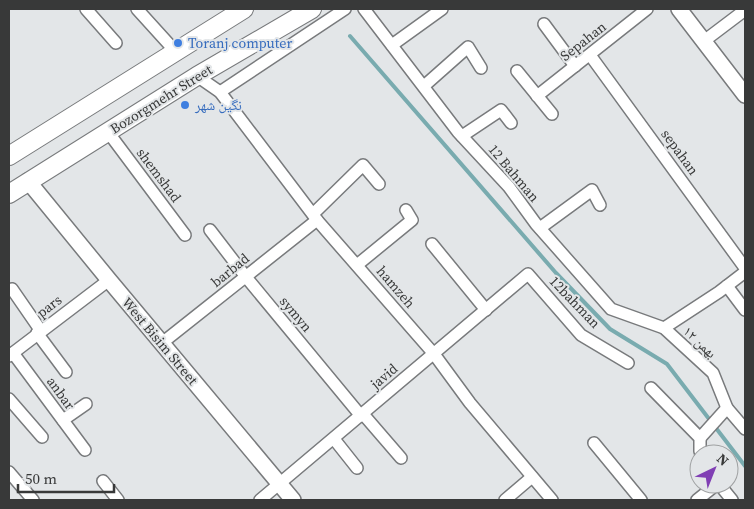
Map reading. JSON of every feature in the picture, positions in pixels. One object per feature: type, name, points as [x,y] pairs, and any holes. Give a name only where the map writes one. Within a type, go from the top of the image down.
[{"type":"main road","points":[[9,156],[244,9]]},
{"type":"main road","name":"Bozorgmehr Street","points":[[9,188],[28,181],[197,76],[312,9]]},
{"type":"main road","points":[[9,194],[28,181]]},
{"type":"street","points":[[86,9],[116,43]]},
{"type":"street","points":[[137,9],[176,52]]},
{"type":"street","points":[[220,92],[345,9]]},
{"type":"street","name":"12 Bahman","points":[[364,9],[462,136],[509,187],[540,228],[611,309],[664,328]]},
{"type":"street","points":[[392,45],[442,9]]},
{"type":"street","name":"Sepahan","points":[[537,96],[648,9]]},
{"type":"street","points":[[679,9],[745,95]]},
{"type":"street","points":[[704,41],[745,10]]},
{"type":"street","points":[[544,24],[575,66]]},
{"type":"street","points":[[424,86],[468,47],[481,68]]},
{"type":"street","name":"sepahan","points":[[590,55],[745,268]]},
{"type":"street","points":[[517,71],[552,114]]},
{"type":"street","name":"hamzeh","points":[[197,76],[220,92],[315,217],[434,354],[470,403],[552,500]]},
{"type":"street","points":[[462,136],[501,110],[511,123]]},
{"type":"street","name":"shemshad","points":[[108,132],[185,235]]},
{"type":"street","name":"barbad","points":[[162,343],[246,277],[315,217],[363,165],[379,184]]},
{"type":"street","name":"West Bisim Street","points":[[28,181],[293,500]]},
{"type":"street","points":[[540,228],[592,190],[600,205]]},
{"type":"street","points":[[357,265],[412,220],[406,210]]},
{"type":"street","name":"symyn","points":[[210,230],[246,277],[362,415],[401,458]]},
{"type":"street","points":[[432,244],[486,310]]},
{"type":"street","points":[[664,328],[745,272]]},
{"type":"street","name":"javid","points":[[260,500],[528,274]]},
{"type":"street","name":"12bahman","points":[[528,274],[581,335],[628,363]]},
{"type":"street","name":"pars","points":[[11,354],[109,280]]},
{"type":"street","points":[[727,286],[745,310]]},
{"type":"street","points":[[12,289],[66,372]]},
{"type":"street","name":"۱۲ بهمن","points":[[664,328],[712,373],[727,408],[745,429]]},
{"type":"street","name":"anbar","points":[[11,354],[85,450]]},
{"type":"street","points":[[651,388],[700,438]]},
{"type":"street","points":[[9,399],[42,437]]},
{"type":"street","points":[[63,420],[86,404]]},
{"type":"street","points":[[700,444],[700,438],[727,408]]},
{"type":"street","points":[[334,439],[358,468]]},
{"type":"street","points":[[594,443],[641,500]]},
{"type":"street","points":[[9,472],[33,500]]},
{"type":"street","points":[[505,500],[532,476]]},
{"type":"street","points":[[103,481],[118,500]]},
{"type":"waterway","points":[[350,36],[556,273],[610,329],[667,364],[745,466]]},
{"type":"place","name":"Toranj computer","points":[[178,43]]},
{"type":"place","name":"نگین شهر","points":[[185,105]]}]
